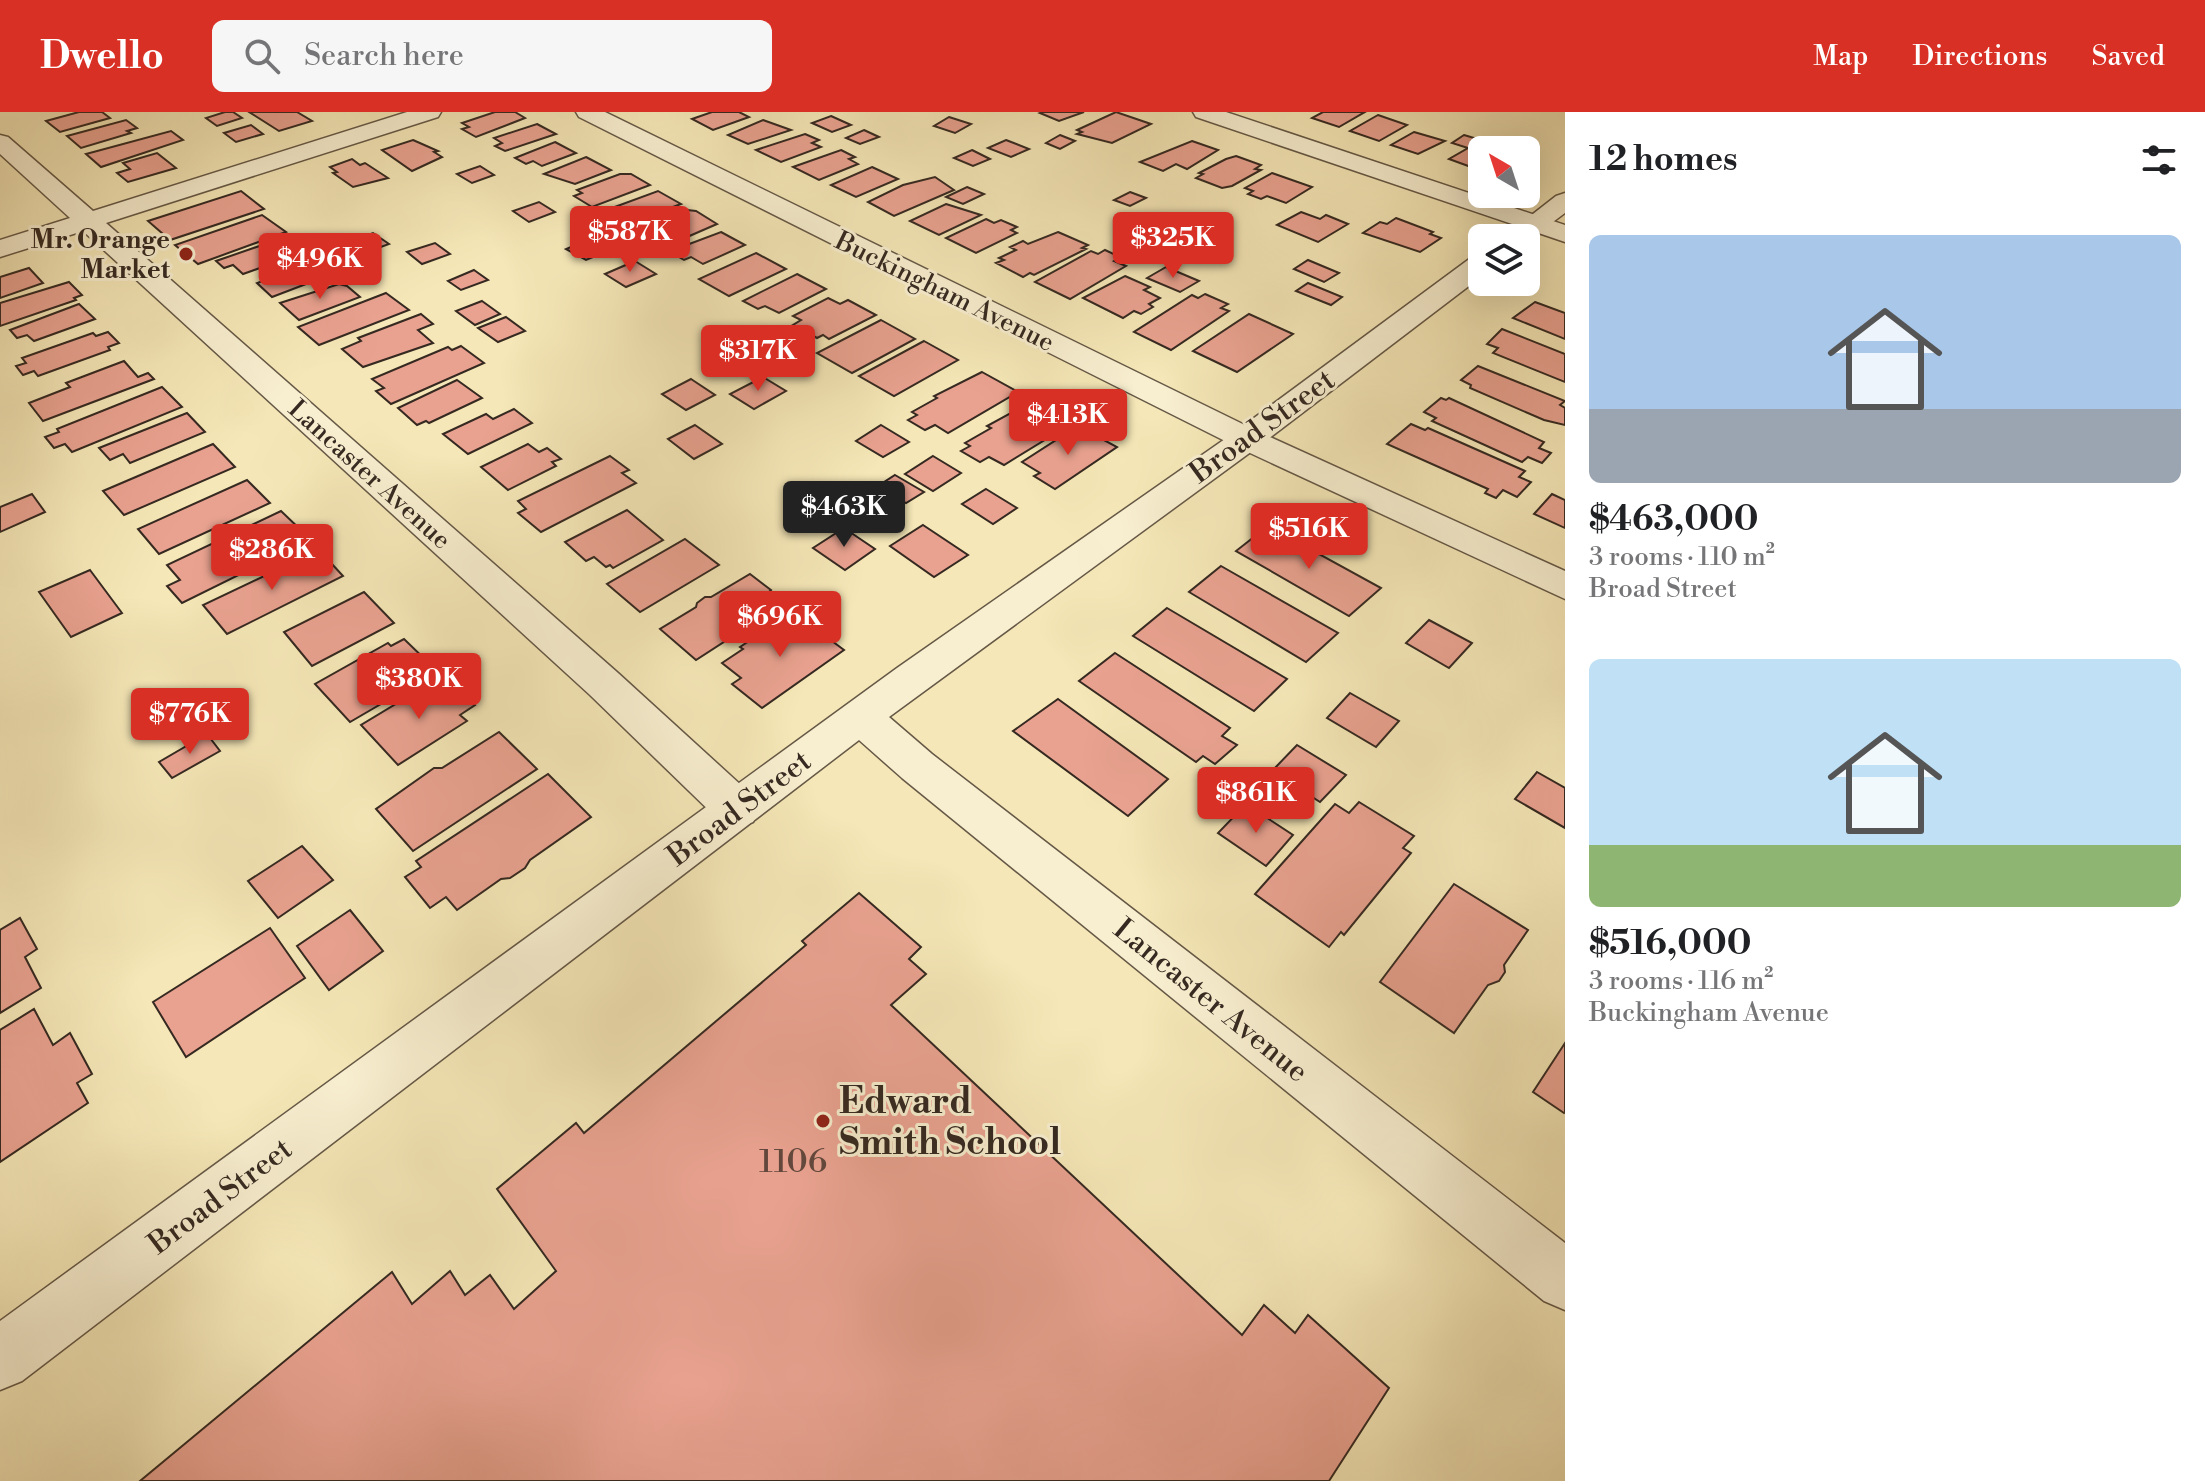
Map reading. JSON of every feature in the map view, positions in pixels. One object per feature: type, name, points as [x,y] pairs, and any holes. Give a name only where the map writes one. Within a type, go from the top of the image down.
[{"type":"street","points":[[0,249],[430,112]]},
{"type":"street","name":"Buckingham Avenue","points":[[587,112],[1247,439],[1565,586]]},
{"type":"street","points":[[1204,112],[1506,224]]},
{"type":"street","name":"Lancaster Avenue","points":[[0,142],[604,684],[737,809]]},
{"type":"street","points":[[1534,224],[1565,201]]},
{"type":"street","points":[[1540,232],[1565,234]]},
{"type":"street","name":"Broad Street","points":[[0,1359],[861,717],[1247,439],[1468,273]]},
{"type":"street","name":"Lancaster Avenue","points":[[861,717],[917,766],[1565,1280]]},
{"type":"building","points":[[79,112],[102,112],[110,118],[60,132],[46,121]]},
{"type":"building","points":[[233,112],[242,118],[217,126],[206,118]]},
{"type":"building","points":[[249,112],[297,112],[312,121],[279,131]]},
{"type":"building","points":[[495,112],[515,112],[525,118],[476,137],[462,129],[469,127],[462,123]]},
{"type":"building","points":[[712,112],[739,112],[749,117],[713,130],[692,119]]},
{"type":"building","points":[[1043,112],[1084,112],[1059,121],[1040,113]]},
{"type":"building","points":[[1116,112],[1151,124],[1112,143],[1077,134],[1082,132],[1077,130]]},
{"type":"building","points":[[1323,112],[1365,112],[1339,127],[1312,118]]},
{"type":"building","points":[[1378,115],[1407,125],[1379,141],[1350,131]]},
{"type":"building","points":[[831,116],[851,125],[832,132],[812,123]]},
{"type":"building","points":[[949,117],[971,124],[955,133],[934,126]]},
{"type":"building","points":[[126,120],[137,128],[127,131],[131,133],[81,148],[67,136]]},
{"type":"building","points":[[763,120],[791,130],[748,144],[728,135]]},
{"type":"building","points":[[537,124],[556,134],[505,151],[495,146],[502,143],[494,138]]},
{"type":"building","points":[[251,125],[263,134],[236,142],[224,133]]},
{"type":"building","points":[[864,130],[879,137],[860,144],[846,138]]},
{"type":"building","points":[[171,131],[183,140],[101,167],[86,154]]},
{"type":"building","points":[[1414,132],[1445,141],[1418,154],[1391,145]]},
{"type":"building","points":[[805,134],[819,140],[812,143],[821,147],[781,162],[756,150]]},
{"type":"building","points":[[1060,135],[1075,141],[1060,149],[1046,143]]},
{"type":"building","points":[[1464,135],[1468,136],[1468,148],[1452,143]]},
{"type":"building","points":[[413,140],[438,151],[434,152],[442,157],[412,171],[382,150]]},
{"type":"building","points":[[1006,140],[1029,149],[1011,157],[988,148]]},
{"type":"building","points":[[1192,141],[1218,150],[1187,169],[1176,164],[1163,171],[1140,162]]},
{"type":"building","points":[[555,142],[576,153],[542,166],[533,161],[526,164],[515,158]]},
{"type":"building","points":[[1468,148],[1468,166],[1449,159]]},
{"type":"building","points":[[841,150],[855,157],[849,159],[858,164],[819,180],[793,167]]},
{"type":"building","points":[[972,150],[990,159],[973,166],[954,158]]},
{"type":"building","points":[[157,153],[176,168],[128,182],[117,173],[130,169],[123,163]]},
{"type":"building","points":[[1236,156],[1261,165],[1255,169],[1261,170],[1222,188],[1196,178],[1203,174],[1199,173]]},
{"type":"building","points":[[586,157],[611,170],[575,184],[544,174]]},
{"type":"building","points":[[352,159],[360,165],[365,163],[388,178],[353,187],[333,173],[337,172],[330,167]]},
{"type":"building","points":[[480,166],[494,175],[472,183],[457,174]]},
{"type":"building","points":[[872,167],[898,179],[856,197],[831,185]]},
{"type":"building","points":[[1272,173],[1312,187],[1286,203],[1267,196],[1261,199],[1248,194],[1253,191],[1245,188]]},
{"type":"building","points":[[620,174],[631,174],[650,185],[592,207],[574,196],[582,193],[577,190]]},
{"type":"building","points":[[935,177],[954,190],[894,216],[868,202],[903,185]]},
{"type":"building","points":[[967,187],[984,194],[963,204],[946,197]]},
{"type":"building","points":[[241,191],[264,209],[170,240],[148,221]]},
{"type":"building","points":[[658,191],[681,204],[624,225],[601,212]]},
{"type":"building","points":[[1130,192],[1146,198],[1130,206],[1114,200]]},
{"type":"building","points":[[539,202],[555,212],[529,222],[513,211]]},
{"type":"building","points":[[946,204],[981,215],[939,235],[910,221]]},
{"type":"building","points":[[687,210],[696,211],[717,224],[671,244],[662,238],[654,241],[637,231]]},
{"type":"building","points":[[1301,212],[1320,219],[1326,215],[1348,224],[1318,242],[1277,225]]},
{"type":"building","points":[[262,215],[286,232],[198,264],[175,245]]},
{"type":"building","points":[[1396,218],[1441,238],[1420,252],[1363,233],[1380,222],[1387,224]]},
{"type":"building","points":[[986,219],[994,223],[1001,220],[1017,227],[1011,230],[1017,233],[976,253],[946,238]]},
{"type":"building","points":[[721,232],[745,245],[703,264],[691,257],[684,260],[674,254],[680,251],[676,249]]},
{"type":"building","points":[[1058,232],[1088,245],[1082,248],[1086,249],[1034,275],[1030,273],[1023,277],[996,263],[1004,260],[999,258],[1016,250],[1010,247],[1023,241],[1028,244]]},
{"type":"building","points":[[373,233],[389,244],[362,254],[346,243]]},
{"type":"building","points":[[1153,233],[1180,244],[1161,256],[1134,244]]},
{"type":"building","points":[[294,234],[313,249],[243,274],[233,265],[224,268],[216,261]]},
{"type":"building","points":[[594,237],[615,248],[586,260],[566,249]]},
{"type":"building","points":[[435,243],[450,254],[422,264],[407,252]]},
{"type":"building","points":[[1105,250],[1120,257],[1114,261],[1126,266],[1070,299],[1035,282],[1091,251],[1098,254]]},
{"type":"building","points":[[756,253],[786,269],[729,296],[699,279]]},
{"type":"building","points":[[1308,260],[1339,273],[1324,282],[1294,269]]},
{"type":"building","points":[[635,261],[656,274],[626,287],[605,274]]},
{"type":"building","points":[[305,265],[322,278],[272,297],[257,283]]},
{"type":"building","points":[[1166,267],[1199,281],[1180,292],[1147,278]]},
{"type":"building","points":[[29,268],[43,283],[0,298],[0,277]]},
{"type":"building","points":[[474,270],[488,280],[461,290],[448,281]]},
{"type":"building","points":[[797,274],[826,289],[779,313],[765,306],[758,309],[743,301]]},
{"type":"building","points":[[1125,276],[1150,287],[1144,290],[1160,298],[1149,304],[1153,307],[1141,314],[1134,311],[1123,318],[1083,298]]},
{"type":"building","points":[[69,282],[82,295],[74,298],[76,300],[0,326],[0,303]]},
{"type":"building","points":[[1308,283],[1342,297],[1331,305],[1296,291]]},
{"type":"building","points":[[339,284],[347,286],[360,297],[299,320],[280,303]]},
{"type":"building","points":[[386,293],[409,310],[319,345],[298,327]]},
{"type":"building","points":[[1205,294],[1228,304],[1221,308],[1229,311],[1171,350],[1134,332],[1192,295],[1198,298]]},
{"type":"building","points":[[828,298],[840,304],[848,300],[876,315],[829,339],[823,335],[817,338],[793,325],[801,320],[793,316]]},
{"type":"building","points":[[482,301],[500,314],[475,325],[456,311]]},
{"type":"building","points":[[1535,302],[1565,313],[1565,339],[1513,318]]},
{"type":"building","points":[[79,304],[95,319],[34,341],[27,335],[17,338],[10,330]]},
{"type":"building","points":[[421,314],[433,324],[418,330],[433,343],[363,367],[342,349],[361,341],[358,338]]},
{"type":"building","points":[[1249,314],[1293,334],[1237,372],[1193,351]]},
{"type":"building","points":[[506,317],[525,331],[498,342],[478,328]]},
{"type":"building","points":[[881,320],[915,339],[852,373],[817,353]]},
{"type":"building","points":[[1502,329],[1565,354],[1565,382],[1493,353],[1498,348],[1487,344]]},
{"type":"building","points":[[108,332],[119,343],[108,347],[110,350],[38,376],[34,371],[23,375],[16,366],[26,363],[22,358],[93,333],[96,336]]},
{"type":"building","points":[[924,341],[958,360],[894,396],[859,376]]},
{"type":"building","points":[[461,346],[484,363],[391,404],[376,391],[384,388],[372,379],[448,347],[452,350]]},
{"type":"building","points":[[124,361],[138,377],[148,373],[154,379],[43,421],[29,403],[70,387],[66,383]]},
{"type":"building","points":[[1478,366],[1565,401],[1560,405],[1565,408],[1565,425],[1544,420],[1470,388],[1471,385],[1461,380]]},
{"type":"building","points":[[982,372],[1018,392],[948,433],[935,425],[925,430],[908,420],[917,415],[912,412],[937,398],[934,396]]},
{"type":"building","points":[[763,377],[786,391],[754,409],[730,394]]},
{"type":"building","points":[[691,379],[715,395],[686,410],[662,394]]},
{"type":"building","points":[[457,380],[482,398],[429,423],[426,421],[417,425],[398,408]]},
{"type":"building","points":[[162,387],[182,407],[72,452],[65,444],[54,448],[45,437],[59,432],[57,429]]},
{"type":"building","points":[[1441,398],[1449,398],[1544,442],[1539,448],[1551,453],[1542,463],[1528,457],[1522,462],[1432,421],[1436,418],[1424,412]]},
{"type":"building","points":[[1035,400],[1074,422],[1004,465],[989,457],[980,462],[961,451],[970,446],[965,443],[991,428],[987,426]]},
{"type":"building","points":[[514,409],[532,423],[468,454],[443,434],[486,414],[493,419]]},
{"type":"building","points":[[187,413],[205,432],[130,463],[123,454],[110,460],[99,448]]},
{"type":"building","points":[[1411,424],[1425,430],[1428,428],[1525,471],[1519,477],[1531,482],[1517,497],[1503,490],[1496,498],[1485,493],[1488,489],[1387,444]]},
{"type":"building","points":[[695,425],[722,444],[694,459],[668,439]]},
{"type":"building","points":[[881,425],[909,442],[883,457],[856,441]]},
{"type":"building","points":[[1078,426],[1117,447],[1055,489],[1034,476],[1040,473],[1022,462]]},
{"type":"building","points":[[213,444],[235,467],[124,515],[103,491]]},
{"type":"building","points":[[528,444],[539,452],[547,448],[561,459],[552,462],[556,466],[508,490],[481,467]]},
{"type":"building","points":[[610,456],[629,470],[622,473],[636,483],[541,532],[518,513],[526,509],[518,501]]},
{"type":"building","points":[[933,456],[961,473],[933,491],[905,474]]},
{"type":"building","points":[[895,475],[924,492],[906,503],[878,486]]},
{"type":"building","points":[[247,480],[270,503],[159,554],[138,529]]},
{"type":"building","points":[[986,489],[1017,508],[993,524],[962,504]]},
{"type":"building","points":[[32,494],[45,512],[0,532],[0,507]]},
{"type":"building","points":[[1552,494],[1565,500],[1565,528],[1534,514]]},
{"type":"building","points":[[627,510],[663,540],[613,568],[610,565],[606,567],[594,557],[586,561],[565,542]]},
{"type":"building","points":[[281,511],[304,533],[290,540],[297,546],[182,603],[167,586],[180,580],[167,565]]},
{"type":"building","points":[[923,525],[968,555],[934,577],[890,546]]},
{"type":"building","points":[[1268,526],[1381,588],[1349,616],[1236,551]]},
{"type":"building","points":[[844,528],[875,549],[845,570],[813,548]]},
{"type":"building","points":[[685,539],[719,565],[640,612],[607,584]]},
{"type":"building","points":[[319,550],[343,576],[227,634],[203,605]]},
{"type":"building","points":[[1221,566],[1338,633],[1306,662],[1189,592]]},
{"type":"building","points":[[90,570],[122,613],[71,637],[39,592]]},
{"type":"building","points":[[750,574],[771,590],[767,594],[781,605],[696,660],[660,629],[696,607],[705,597],[711,597]]},
{"type":"building","points":[[364,592],[394,623],[312,666],[284,632]]},
{"type":"building","points":[[1167,608],[1287,679],[1254,711],[1133,636]]},
{"type":"building","points":[[793,612],[844,650],[762,708],[732,684],[741,678],[722,663],[743,649],[740,647]]},
{"type":"building","points":[[1429,620],[1472,643],[1449,668],[1406,643]]},
{"type":"building","points":[[404,639],[433,667],[418,675],[422,680],[350,722],[315,684],[388,643],[391,646]]},
{"type":"building","points":[[1115,653],[1230,728],[1222,736],[1237,745],[1215,764],[1203,756],[1196,762],[1079,681]]},
{"type":"building","points":[[451,682],[475,705],[460,715],[467,721],[398,765],[361,725],[429,684],[437,690]]},
{"type":"building","points":[[1350,693],[1399,721],[1376,747],[1327,718]]},
{"type":"building","points":[[1058,699],[1168,779],[1128,816],[1013,731]]},
{"type":"building","points":[[499,732],[537,769],[413,851],[376,809],[434,768],[442,768]]},
{"type":"building","points":[[207,734],[220,751],[172,778],[159,762]]},
{"type":"building","points":[[1297,745],[1346,775],[1320,802],[1272,771]]},
{"type":"building","points":[[1537,772],[1565,788],[1565,828],[1515,799]]},
{"type":"building","points":[[548,774],[591,817],[530,860],[525,868],[510,878],[501,879],[457,910],[446,897],[430,908],[405,877],[421,867],[416,861]]},
{"type":"building","points":[[1359,802],[1414,836],[1403,848],[1411,853],[1344,935],[1341,932],[1329,947],[1255,894],[1335,804],[1349,813]]},
{"type":"building","points":[[1246,804],[1293,835],[1266,866],[1218,833]]},
{"type":"building","points":[[302,846],[333,880],[278,918],[248,881]]},
{"type":"building","points":[[1454,884],[1528,930],[1504,965],[1505,972],[1499,981],[1488,985],[1454,1033],[1380,982]]},
{"type":"building","name":"Edward Smith School","points":[[859,893],[921,947],[909,959],[926,974],[891,1005],[1242,1335],[1264,1305],[1295,1333],[1308,1315],[1389,1388],[1329,1481],[140,1481],[392,1272],[412,1304],[450,1271],[465,1295],[490,1275],[514,1309],[556,1271],[497,1189],[576,1123],[584,1133],[806,945],[802,941]]},
{"type":"building","points":[[350,910],[383,951],[329,990],[297,946]]},
{"type":"building","points":[[20,918],[37,949],[25,957],[41,988],[0,1013],[0,930]]},
{"type":"building","points":[[270,928],[305,978],[186,1057],[153,1002]]},
{"type":"building","points":[[34,1009],[53,1045],[70,1033],[92,1074],[77,1083],[88,1103],[0,1162],[0,1030]]},
{"type":"building","points":[[1565,1043],[1565,1112],[1564,1113],[1533,1092]]},
{"type":"place","name":"Mr. Orange Market","points":[[186,254]]},
{"type":"place","name":"Edward Smith School","points":[[823,1121]]}]
